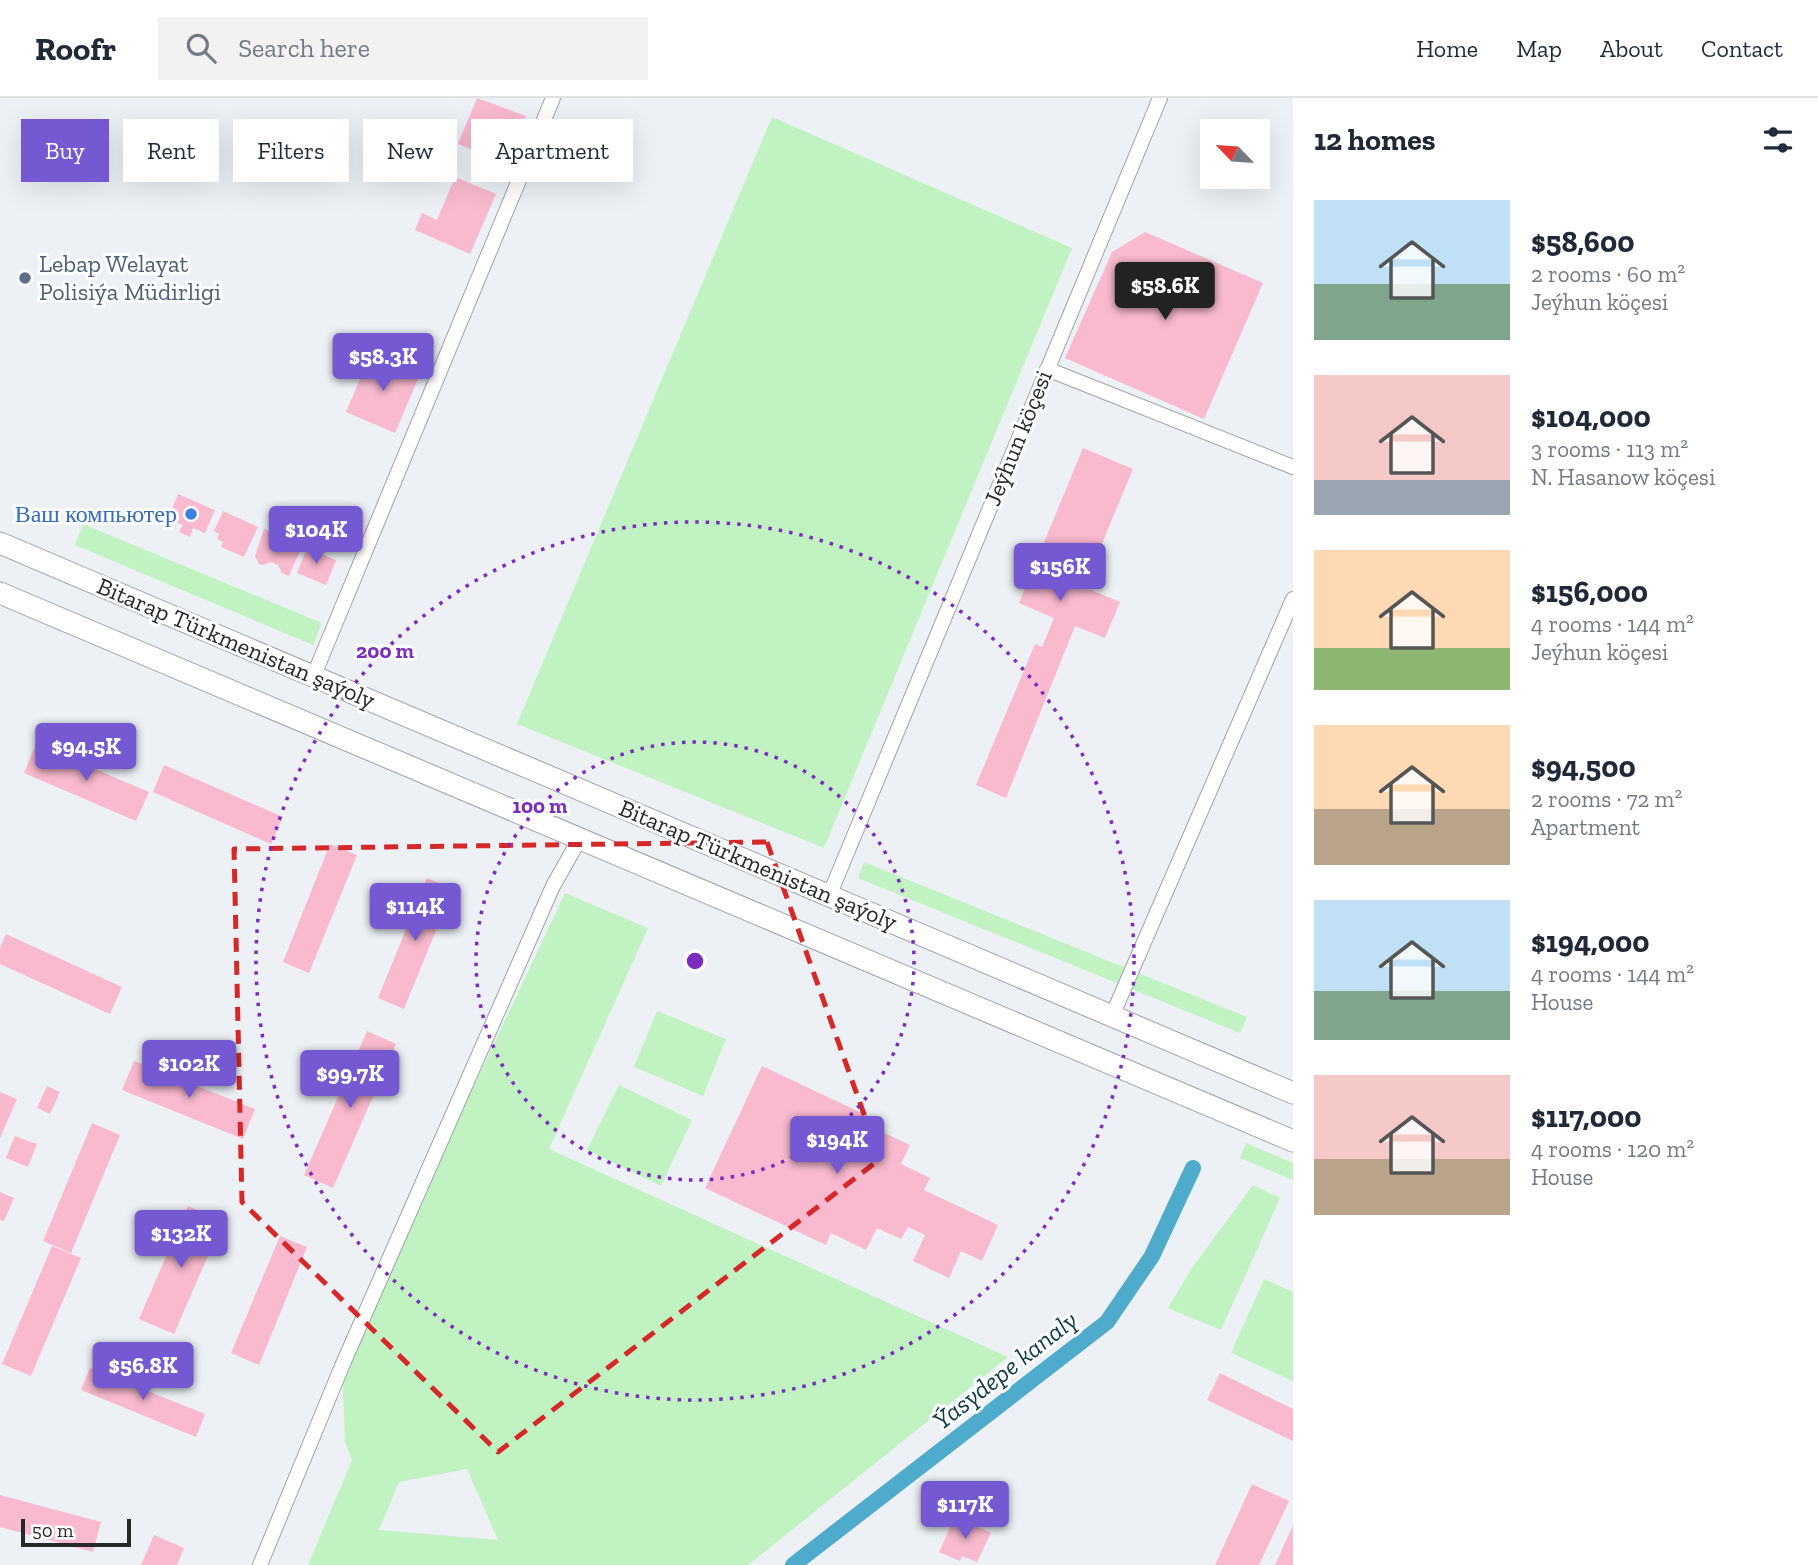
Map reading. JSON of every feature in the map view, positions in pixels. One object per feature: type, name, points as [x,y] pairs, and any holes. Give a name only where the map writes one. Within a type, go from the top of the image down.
[{"type":"main road","name":"Bitarap Türkmenistan şaýoly","points":[[0,543],[1284,1089]]},
{"type":"main road","name":"Bitarap Türkmenistan şaýoly","points":[[0,593],[1293,1141]]},
{"type":"street","points":[[314,675],[553,98]]},
{"type":"street","name":"Jeýhun köçesi","points":[[829,896],[1160,98]]},
{"type":"street","points":[[1047,369],[1293,467]]},
{"type":"street","points":[[1112,1016],[1293,599]]},
{"type":"street","points":[[260,1565],[342,1366],[547,899],[579,840]]},
{"type":"highlighted area","points":[[767,842],[880,1159],[498,1452],[242,1202],[234,849]]},
{"type":"green space","points":[[772,117],[1072,248],[824,848],[517,724]]},
{"type":"green space","points":[[83,524],[322,623],[313,645],[75,545]]},
{"type":"green space","points":[[864,862],[1247,1017],[1240,1033],[858,878]]},
{"type":"green space","points":[[565,893],[648,928],[549,1149],[1008,1357],[748,1565],[308,1565],[352,1460],[345,1442],[342,1366]],"holes":[[[467,1469],[498,1540],[379,1530],[399,1482]]]},
{"type":"green space","points":[[657,1011],[726,1039],[703,1096],[634,1067]]},
{"type":"green space","points":[[619,1085],[692,1120],[661,1186],[587,1150]]},
{"type":"green space","points":[[1246,1143],[1293,1163],[1293,1180],[1240,1158]]},
{"type":"green space","points":[[1253,1185],[1280,1198],[1221,1330],[1168,1308],[1192,1268]]},
{"type":"green space","points":[[1264,1279],[1293,1292],[1293,1381],[1231,1353]]},
{"type":"building","points":[[477,98],[526,116],[525,119],[471,119],[471,149],[458,144]]},
{"type":"building","points":[[457,178],[496,194],[470,254],[415,230],[422,213],[437,220]]},
{"type":"building","points":[[1145,232],[1263,283],[1204,419],[1065,358],[1112,252]]},
{"type":"building","points":[[371,353],[420,374],[395,433],[346,412]]},
{"type":"building","points":[[1083,448],[1133,469],[1084,587],[1120,602],[1105,638],[1075,626],[1006,798],[976,785],[1035,644],[1042,647],[1054,618],[1019,603]]},
{"type":"building","name":"Ваш компьютер","points":[[178,494],[215,510],[205,533],[193,528],[190,537],[179,532],[183,525],[168,519]]},
{"type":"building","points":[[223,511],[258,527],[244,557],[221,547],[223,542],[217,539],[219,534],[214,531]]},
{"type":"building","points":[[264,529],[302,546],[289,576],[271,562],[259,564],[255,556]]},
{"type":"building","points":[[307,548],[336,560],[326,585],[297,573]]},
{"type":"building","points":[[36,744],[149,792],[136,821],[24,773]]},
{"type":"building","points":[[164,765],[283,817],[271,844],[153,792]]},
{"type":"building","points":[[330,844],[357,855],[309,973],[283,962]]},
{"type":"building","points":[[427,878],[453,889],[404,1009],[378,998]]},
{"type":"building","points":[[6,934],[122,987],[110,1014],[0,964],[0,948]]},
{"type":"building","points":[[367,1031],[396,1044],[333,1188],[304,1175]]},
{"type":"building","points":[[134,1061],[255,1109],[243,1139],[122,1090]]},
{"type":"building","points":[[762,1066],[881,1122],[878,1130],[910,1145],[901,1164],[930,1178],[924,1190],[998,1225],[982,1261],[961,1251],[949,1278],[913,1261],[925,1235],[908,1227],[901,1239],[877,1228],[866,1250],[831,1233],[826,1245],[705,1188]]},
{"type":"building","points":[[47,1086],[60,1092],[50,1114],[37,1108]]},
{"type":"building","points":[[0,1092],[17,1099],[0,1138]]},
{"type":"building","points":[[92,1123],[120,1135],[71,1253],[43,1241]]},
{"type":"building","points":[[15,1136],[37,1144],[28,1167],[6,1158]]},
{"type":"building","points":[[0,1192],[14,1198],[4,1221],[0,1220]]},
{"type":"building","points":[[188,1206],[223,1221],[174,1334],[139,1319]]},
{"type":"building","points":[[280,1236],[307,1247],[259,1365],[231,1353]]},
{"type":"building","points":[[52,1246],[81,1258],[31,1376],[2,1364]]},
{"type":"building","points":[[90,1368],[205,1414],[196,1437],[81,1390]]},
{"type":"building","points":[[1220,1373],[1293,1409],[1293,1441],[1207,1400]]},
{"type":"building","points":[[1252,1484],[1289,1501],[1259,1565],[1215,1565]]},
{"type":"building","points":[[0,1495],[101,1522],[93,1552],[0,1527]]},
{"type":"building","points":[[955,1516],[991,1533],[977,1562],[962,1556],[960,1561],[939,1552]]},
{"type":"building","points":[[1293,1525],[1293,1565],[1275,1565]]},
{"type":"building","points":[[154,1535],[184,1548],[177,1565],[141,1565]]},
{"type":"waterway","name":"Ýasydepe kanaly","points":[[793,1565],[1107,1322],[1152,1256],[1193,1168]]},
{"type":"place","name":"Lebap Welayat Polisiýa Müdirligi","points":[[25,278]]},
{"type":"place","name":"Ваш компьютер","points":[[191,514]]}]
